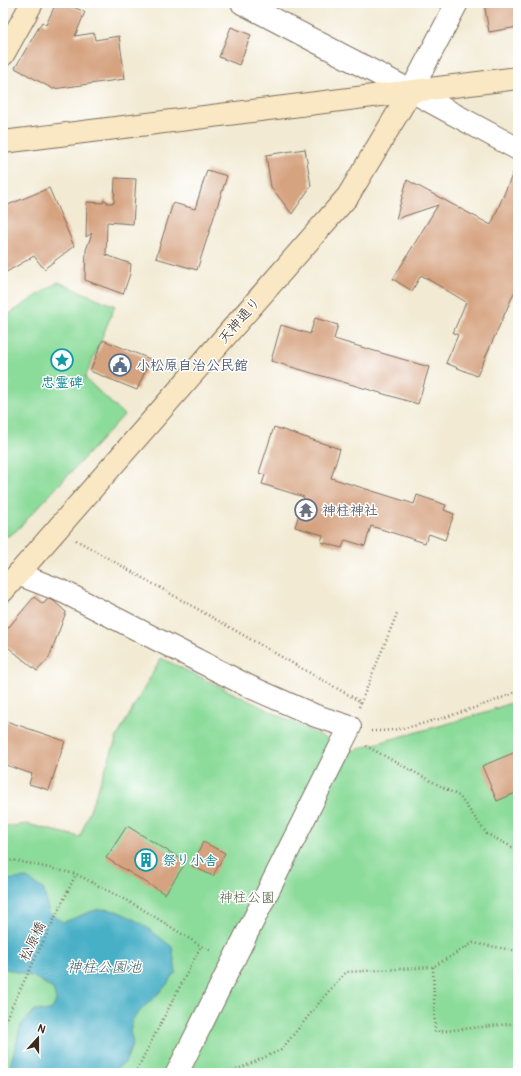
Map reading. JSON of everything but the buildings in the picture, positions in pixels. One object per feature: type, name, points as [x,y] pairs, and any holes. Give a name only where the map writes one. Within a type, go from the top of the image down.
[{"type":"street","points":[[3,55],[32,3]]},
{"type":"street","points":[[242,3],[411,91],[518,149]]},
{"type":"street","points":[[411,91],[457,3]]},
{"type":"street","points":[[3,142],[518,78]]},
{"type":"street","name":"天神通り","points":[[3,591],[10,571],[56,529],[348,196],[411,91]]},
{"type":"street","points":[[10,571],[64,592],[255,689],[348,731],[177,1073]]},
{"type":"path","points":[[56,529],[361,702]]},
{"type":"path","points":[[348,731],[398,611]]},
{"type":"path","points":[[348,731],[386,732],[411,727],[492,703],[518,691]]},
{"type":"path","points":[[348,731],[459,796],[487,834],[512,847],[518,845]]},
{"type":"path","points":[[3,863],[14,860],[76,874],[139,907],[202,946],[233,961]]},
{"type":"path","name":"松原橋","points":[[3,1025],[76,874]]},
{"type":"path","points":[[230,1073],[281,1050],[346,972],[433,967],[473,943],[518,951]]},
{"type":"path","points":[[135,1073],[202,946]]},
{"type":"path","points":[[433,967],[435,1032],[518,1023]]},
{"type":"green space","points":[[58,282],[115,306],[85,378],[124,415],[16,531],[8,536],[3,536],[3,318]]},
{"type":"green space","name":"神柱公園","points":[[161,658],[352,751],[477,715],[518,700],[518,1073],[3,1073],[3,827],[27,824],[80,837],[117,737]]},
{"type":"water","name":"神柱公園池","points":[[27,878],[44,890],[49,913],[63,922],[96,910],[106,909],[116,911],[146,927],[172,947],[176,972],[164,988],[133,1019],[130,1031],[133,1043],[125,1063],[115,1069],[85,1071],[83,1073],[5,1073],[10,1066],[21,1025],[35,1010],[51,1011],[56,1001],[53,989],[34,977],[3,968],[3,880]]},
{"type":"place","name":"忠霊碑","points":[[62,360]]},
{"type":"place","name":"小松原自治公民館","points":[[120,365]]},
{"type":"place","name":"神柱神社","points":[[306,510]]},
{"type":"place","name":"祭り小舎","points":[[146,860]]}]
